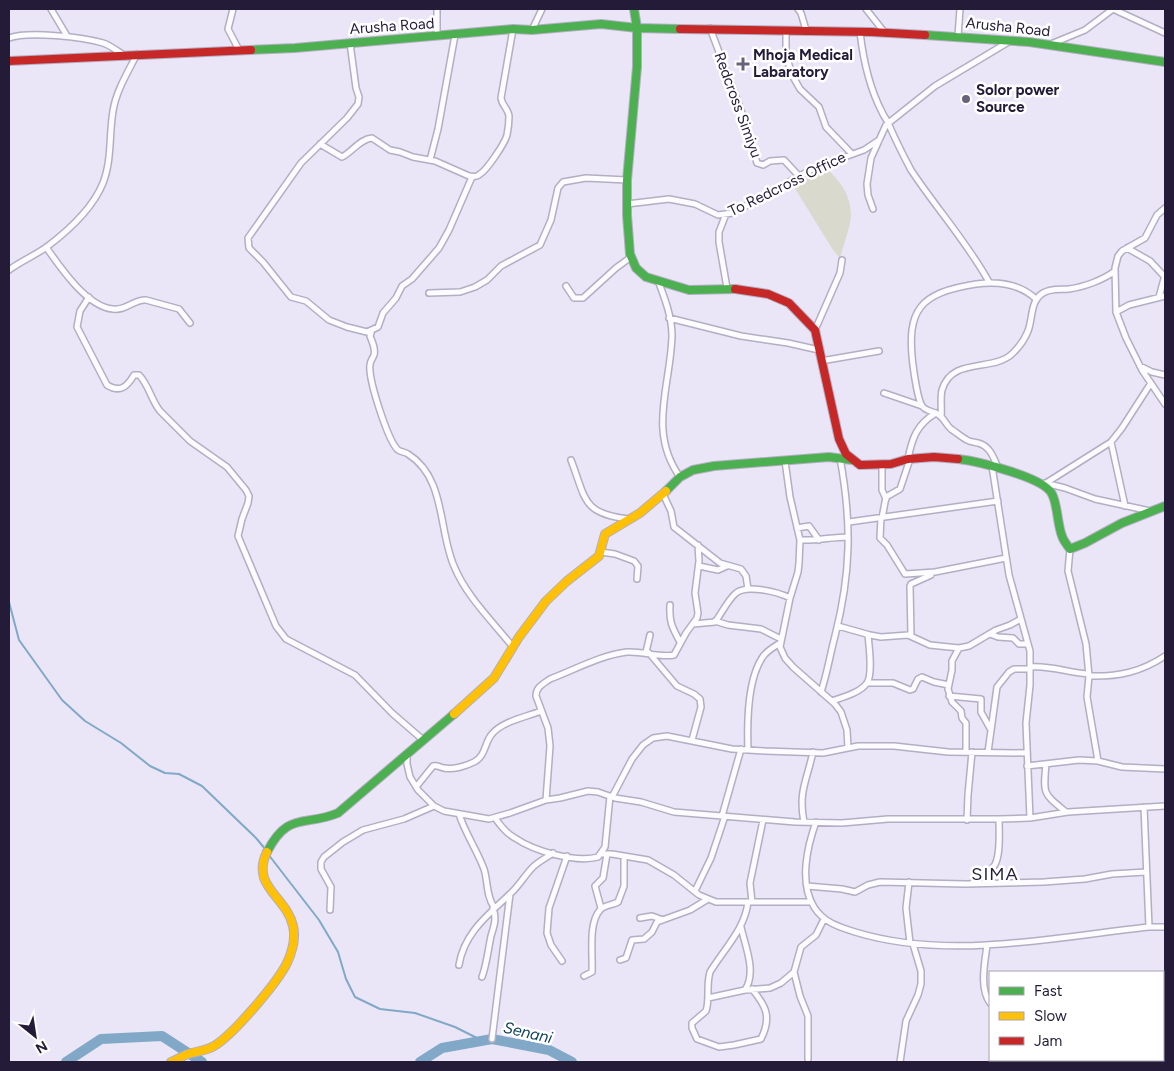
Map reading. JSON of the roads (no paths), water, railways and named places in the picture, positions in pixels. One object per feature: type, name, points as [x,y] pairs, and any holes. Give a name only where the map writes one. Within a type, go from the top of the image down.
[{"type":"street","points":[[51,9],[67,36]]},
{"type":"street","points":[[233,9],[228,29],[239,50]]},
{"type":"street","points":[[437,9],[437,36]]},
{"type":"street","points":[[532,30],[542,9]]},
{"type":"street","points":[[634,9],[637,67],[627,180],[627,204],[628,240],[631,257],[636,268],[646,277],[689,290],[742,289],[779,298],[789,303],[815,330],[839,440],[846,454],[860,465],[882,465],[909,459],[934,457],[975,462],[1065,488],[1095,499],[1151,512]]},
{"type":"street","points":[[798,9],[806,30]]},
{"type":"street","points":[[866,9],[885,32]]},
{"type":"street","points":[[958,36],[960,9]]},
{"type":"street","points":[[1050,45],[1085,30],[1112,9],[1165,33]]},
{"type":"street","name":"Arusha Road","points":[[9,61],[239,50],[602,24],[636,28],[806,30],[958,36],[1050,45],[1165,62]]},
{"type":"street","name":"Redcross Simiyu","points":[[710,28],[742,113],[758,163],[763,165],[770,161],[784,160],[799,176]]},
{"type":"street","points":[[320,144],[342,157],[368,138],[390,150],[430,160],[472,177],[482,174],[503,146],[507,136],[509,114],[501,103],[501,98],[513,29]]},
{"type":"street","points":[[786,30],[786,54],[792,75],[800,89],[819,107],[826,127],[851,154]]},
{"type":"street","points":[[860,32],[866,67],[882,112],[889,123],[894,138],[912,171],[971,252],[989,282]]},
{"type":"street","points":[[9,38],[23,35],[67,36],[103,43],[124,55]]},
{"type":"street","points":[[430,160],[438,129],[455,35]]},
{"type":"street","name":"To Redcross Office","points":[[873,209],[868,195],[867,184],[871,158],[889,123],[935,86],[1011,41]]},
{"type":"street","points":[[350,43],[359,97],[358,104],[347,118],[302,163],[247,241],[249,248],[263,262],[291,297],[306,301],[329,320],[354,329],[368,332],[378,327],[383,313],[396,298],[402,286],[412,278],[439,248],[472,177]]},
{"type":"street","points":[[9,270],[46,247],[88,208],[103,182],[108,166],[113,110],[137,54]]},
{"type":"street","name":"To Redcross Office","points":[[627,204],[669,199],[695,204],[718,216],[732,213],[752,204],[814,168],[864,150],[879,140]]},
{"type":"street","points":[[429,293],[460,292],[475,288],[487,280],[501,266],[540,245],[551,220],[558,188],[563,182],[586,178],[627,180]]},
{"type":"street","points":[[1165,208],[1157,214],[1145,238],[1127,248],[1118,256],[1115,271],[1116,312],[1140,366],[1165,404]]},
{"type":"street","points":[[726,214],[719,232],[718,242],[727,288]]},
{"type":"street","points":[[46,247],[67,276],[89,297],[103,306],[112,309],[125,308],[141,300],[174,306],[179,309],[190,323]]},
{"type":"street","points":[[1127,248],[1150,261],[1165,275],[1159,297]]},
{"type":"street","points":[[566,286],[574,298],[583,298],[631,257]]},
{"type":"street","points":[[815,330],[840,273],[842,260]]},
{"type":"street","points":[[941,417],[942,391],[951,375],[973,366],[1000,361],[1014,352],[1024,340],[1036,299],[1048,290],[1074,288],[1104,279],[1115,271]]},
{"type":"street","points":[[660,282],[672,332],[662,415],[663,434],[667,454],[680,477]]},
{"type":"street","points":[[923,407],[919,398],[911,345],[912,324],[916,313],[931,296],[957,288],[989,282],[1016,286],[1036,299]]},
{"type":"street","points":[[1116,312],[1129,306],[1165,296]]},
{"type":"street","points":[[89,297],[80,311],[77,327],[107,385],[116,390],[134,375],[138,375],[147,386],[160,412],[190,441],[227,467],[246,490],[249,496],[248,503],[238,536],[280,633],[299,647],[325,658],[355,675],[392,713],[422,739]]},
{"type":"street","points":[[669,318],[741,336],[819,350]]},
{"type":"street","points":[[372,330],[370,336],[374,354],[370,364],[370,371],[375,394],[391,439],[398,450],[407,453],[431,477],[453,565],[460,579],[477,602],[513,646]]},
{"type":"street","points":[[821,361],[879,351]]},
{"type":"street","points":[[1140,366],[1152,372],[1165,375]]},
{"type":"street","points":[[1043,483],[1111,442],[1151,383]]},
{"type":"street","points":[[884,392],[936,413],[947,426],[967,441],[978,443],[992,453],[1006,558],[1028,644],[1030,668],[1026,753],[1030,818]]},
{"type":"street","points":[[936,413],[925,420],[918,428],[900,489],[889,494],[886,499],[881,518],[880,538],[888,546],[905,574],[936,572],[1006,558]]},
{"type":"street","points":[[1111,442],[1124,506]]},
{"type":"street","points":[[171,1062],[188,1054],[209,1048],[222,1040],[241,1021],[280,975],[289,960],[293,948],[294,935],[292,924],[286,908],[268,888],[260,871],[267,851],[279,832],[294,821],[322,819],[338,813],[407,755],[422,739],[481,691],[494,678],[513,646],[546,601],[567,581],[595,560],[601,552],[605,534],[640,513],[680,477],[693,470],[714,466],[812,458],[852,460]]},
{"type":"street","points":[[821,692],[838,626],[848,568],[849,522],[840,458]]},
{"type":"street","points":[[571,460],[588,503],[600,513],[611,517],[630,519]]},
{"type":"street","points":[[785,461],[790,497],[800,540],[798,572],[790,598],[780,647],[785,658],[832,701],[841,712],[847,730],[848,748]]},
{"type":"street","points":[[882,465],[882,490],[886,499]]},
{"type":"street","points":[[1043,483],[1052,493],[1062,537],[1070,549],[1068,570],[1086,644],[1089,675],[1087,697],[1098,761]]},
{"type":"street","points":[[663,494],[671,511],[674,527],[720,563],[736,567],[744,572],[748,590]]},
{"type":"street","points":[[849,522],[998,501]]},
{"type":"street","points":[[1070,549],[1080,546],[1116,526],[1165,506]]},
{"type":"street","points":[[797,528],[809,526],[819,540]]},
{"type":"street","points":[[800,540],[848,537]]},
{"type":"street","points":[[546,800],[550,746],[548,728],[536,696],[536,691],[550,679],[608,656],[626,652],[674,655],[698,613],[694,593],[699,566],[698,545]]},
{"type":"street","points":[[601,552],[615,554],[634,561],[638,566],[637,579]]},
{"type":"street","points":[[699,566],[718,570],[727,566]]},
{"type":"street","points":[[911,636],[909,604],[911,584],[936,572]]},
{"type":"street","points":[[693,624],[713,623],[737,593],[748,590],[775,592],[790,598]]},
{"type":"street","points":[[670,605],[669,620],[680,642]]},
{"type":"street","points":[[838,626],[881,637],[902,634],[930,645],[959,648],[969,646],[996,630],[1010,626],[1021,619]]},
{"type":"street","points":[[715,621],[728,625],[761,628],[781,641]]},
{"type":"street","points":[[990,634],[998,637],[1013,638],[1019,644],[1028,644]]},
{"type":"street","points":[[647,652],[650,635]]},
{"type":"street","points":[[832,701],[857,691],[867,683],[870,673],[868,635]]},
{"type":"street","points":[[748,750],[750,697],[757,671],[762,657],[781,641]]},
{"type":"street","points":[[959,648],[952,661],[949,696],[966,723],[969,752],[967,820]]},
{"type":"street","points":[[647,652],[677,686],[700,699],[701,707],[692,740]]},
{"type":"street","points":[[988,752],[996,693],[1000,682],[1014,669],[1048,667],[1067,672],[1111,676],[1126,674],[1152,665],[1165,656]]},
{"type":"street","points":[[867,683],[893,683],[910,690],[913,689],[918,679],[922,676],[934,682],[949,685]]},
{"type":"street","points":[[949,696],[981,700],[981,712],[991,730]]},
{"type":"street","points":[[416,787],[433,766],[452,768],[475,761],[483,754],[490,737],[495,731],[541,711]]},
{"type":"street","points":[[584,976],[592,972],[593,924],[601,908],[595,886],[603,878],[611,796],[632,759],[643,745],[653,738],[667,736],[748,750],[823,753],[858,746],[894,746],[948,752],[1026,753]]},
{"type":"street","points":[[695,891],[702,878],[724,816],[740,749]]},
{"type":"street","points":[[804,822],[802,789],[813,752]]},
{"type":"street","points":[[407,755],[408,773],[416,787],[434,806],[444,811],[477,818],[495,818],[546,800],[588,792],[598,792],[674,812],[804,822],[888,819],[967,820],[1030,818],[1066,812],[1165,806]]},
{"type":"street","points":[[1027,766],[1079,760],[1165,769]]},
{"type":"street","points":[[1046,764],[1046,794],[1053,803],[1066,812]]},
{"type":"street","points":[[330,910],[331,887],[321,869],[321,862],[324,857],[343,842],[363,830],[404,819],[434,806]]},
{"type":"street","points":[[1144,807],[1149,927]]},
{"type":"street","points":[[459,814],[464,829],[484,869],[489,898],[493,908],[495,925],[482,977]]},
{"type":"street","points":[[495,818],[503,829],[526,845],[553,853],[590,859],[604,854],[652,862],[674,875],[708,900],[716,902],[811,902]]},
{"type":"street","points":[[972,884],[995,865],[999,819]]},
{"type":"street","points":[[752,989],[766,1009],[767,1017],[767,1026],[758,1040],[719,1047],[697,1040],[692,1023],[696,1018],[704,1015],[708,1006],[708,980],[710,972],[747,915],[750,902],[750,883],[763,820]]},
{"type":"street","points":[[816,822],[808,851],[806,879],[811,902],[824,919],[845,929],[882,940],[912,944],[987,945],[1149,927],[1165,927]]},
{"type":"street","points":[[460,966],[461,956],[467,940],[485,916],[510,894],[533,867],[553,853]]},
{"type":"street","points":[[562,960],[549,941],[547,933],[549,908],[567,856]]},
{"type":"street","points":[[601,908],[618,902],[625,877],[624,856]]},
{"type":"street","points":[[807,886],[842,888],[855,892],[874,883],[972,884],[1077,880],[1112,874],[1146,872]]},
{"type":"street","points":[[900,1062],[906,1021],[921,984],[920,971],[912,944],[906,908],[909,882]]},
{"type":"street","points":[[492,1039],[510,894]]},
{"type":"street","points":[[620,960],[626,958],[632,940],[644,939],[652,932],[657,922],[690,910],[708,900]]},
{"type":"street","points":[[640,918],[652,916],[663,920]]},
{"type":"street","points":[[708,998],[744,990],[776,987],[794,972],[801,947],[816,934],[824,919]]},
{"type":"street","points":[[740,927],[749,960],[748,984],[744,990]]},
{"type":"street","points":[[987,945],[984,982],[989,1001]]},
{"type":"street","points":[[794,972],[800,996],[808,1016],[808,1059]]},
{"type":"waterway","points":[[9,602],[19,640],[62,700],[85,721],[121,743],[150,766],[165,773],[179,774],[202,786],[266,850]]},
{"type":"waterway","points":[[268,854],[319,920],[338,952],[346,979],[355,997],[380,1009],[415,1013],[455,1027],[483,1041]]},
{"type":"waterway","name":"Senani","points":[[66,1062],[101,1039],[162,1036],[202,1062]]},
{"type":"waterway","name":"Senani","points":[[420,1062],[442,1048],[492,1039],[549,1050],[572,1062]]},
{"type":"place","name":"Mhoja Medical Labaratory","points":[[743,64]]},
{"type":"place","name":"Solor power Source","points":[[966,99]]},
{"type":"district","name":"SIMA","points":[[995,874]]}]
